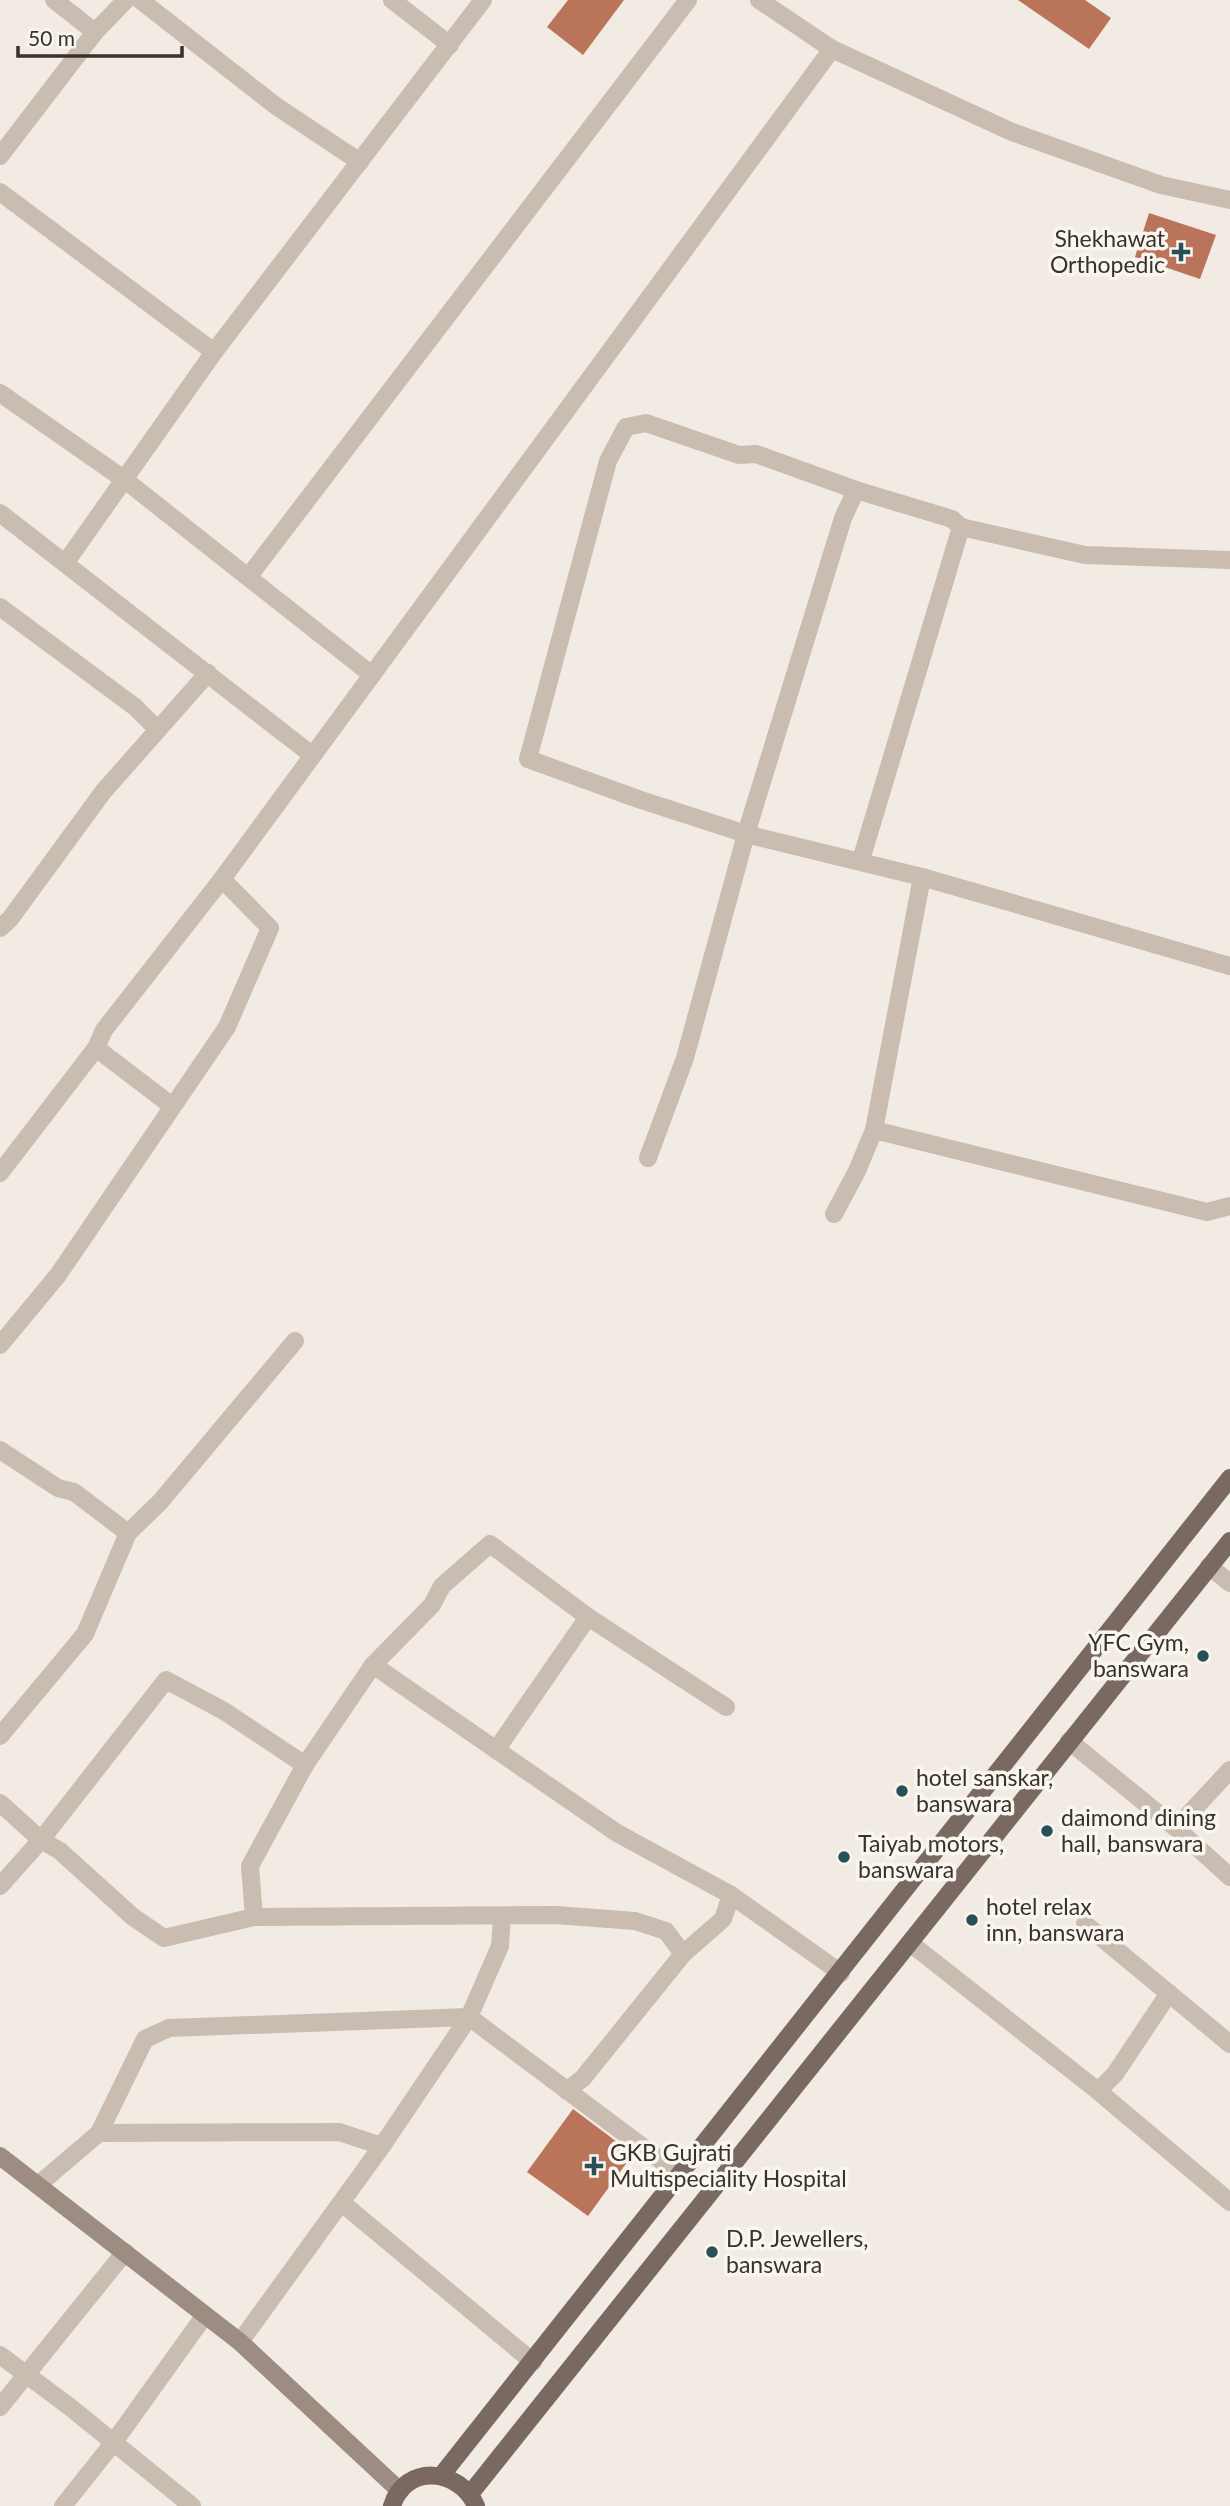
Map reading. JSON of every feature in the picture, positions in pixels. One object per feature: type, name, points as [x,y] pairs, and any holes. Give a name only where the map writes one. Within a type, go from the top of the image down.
[{"type":"main road","points":[[441,2476],[1230,1478]]},
{"type":"main road","points":[[0,2156],[240,2342],[396,2499],[418,2478],[441,2476],[453,2479],[473,2500],[909,1943],[1230,1541]]},
{"type":"street","points":[[54,0],[95,32]]},
{"type":"street","points":[[0,156],[95,32],[126,0]]},
{"type":"street","points":[[140,0],[276,106],[360,162]]},
{"type":"street","points":[[392,0],[450,45]]},
{"type":"street","points":[[66,562],[214,352],[484,0]]},
{"type":"street","points":[[249,576],[688,0]]},
{"type":"street","points":[[759,0],[832,49],[1012,132],[1161,185],[1230,200]]},
{"type":"street","points":[[0,1173],[96,1048],[104,1030],[222,879],[832,49]]},
{"type":"street","points":[[0,192],[214,352]]},
{"type":"street","points":[[2,398],[125,480],[372,676]]},
{"type":"street","points":[[1230,560],[1085,555],[961,527],[952,519],[856,490],[756,453],[739,455],[646,423],[626,427],[608,461],[528,759],[746,834],[861,860],[1230,966]]},
{"type":"street","points":[[648,1158],[685,1058],[746,834],[843,518],[856,490]]},
{"type":"street","points":[[0,513],[312,755]]},
{"type":"street","points":[[861,860],[961,527]]},
{"type":"street","points":[[0,607],[135,707],[157,729]]},
{"type":"street","points":[[0,928],[10,919],[103,792],[208,673]]},
{"type":"street","points":[[834,1214],[857,1171],[874,1130],[922,877]]},
{"type":"street","points":[[0,1345],[58,1275],[227,1027],[270,928],[222,879]]},
{"type":"street","points":[[96,1048],[172,1106]]},
{"type":"street","points":[[874,1130],[1207,1212],[1230,1206]]},
{"type":"street","points":[[0,1737],[85,1634],[128,1534],[160,1502],[295,1341]]},
{"type":"street","points":[[0,1450],[58,1488],[74,1492],[128,1534]]},
{"type":"street","points":[[254,1917],[250,1866],[305,1765],[373,1665],[432,1605],[442,1586],[489,1544],[588,1616],[726,1707]]},
{"type":"street","points":[[1209,1566],[1230,1583]]},
{"type":"street","points":[[496,1750],[588,1616]]},
{"type":"street","points":[[373,1665],[617,1833],[731,1895],[841,1973]]},
{"type":"street","points":[[0,1886],[41,1840],[166,1680],[224,1712],[305,1765]]},
{"type":"street","points":[[1069,1741],[1176,1828],[1230,1877]]},
{"type":"street","points":[[1176,1828],[1230,1770]]},
{"type":"street","points":[[0,1803],[41,1840],[61,1851],[133,1917],[164,1938],[254,1917],[556,1915],[635,1922],[666,1931],[683,1954]]},
{"type":"street","points":[[567,2091],[583,2078],[683,1954],[723,1919],[731,1895]]},
{"type":"street","points":[[240,2342],[342,2203],[469,2017],[500,1946],[502,1916]]},
{"type":"street","points":[[1085,1924],[1230,2044]]},
{"type":"street","points":[[909,1943],[1098,2091],[1230,2202]]},
{"type":"street","points":[[1098,2091],[1115,2074],[1170,1993]]},
{"type":"street","points":[[38,2185],[99,2133],[145,2039],[169,2028],[469,2017],[679,2174]]},
{"type":"street","points":[[99,2133],[339,2132],[382,2146]]},
{"type":"street","points":[[342,2203],[533,2362]]},
{"type":"street","points":[[0,2407],[125,2252]]},
{"type":"street","points":[[63,2506],[114,2442],[205,2315]]},
{"type":"street","points":[[0,2355],[192,2506]]},
{"type":"building","points":[[568,0],[624,0],[583,55],[547,27]]},
{"type":"building","points":[[1018,0],[1085,0],[1111,18],[1089,49]]},
{"type":"building","points":[[1149,213],[1216,235],[1200,279],[1135,257]]},
{"type":"building","points":[[573,2109],[633,2154],[588,2216],[527,2172]]},
{"type":"place","name":"Shekhawat Orthopedic","points":[[1181,252]]},
{"type":"place","name":"YFC Gym, banswara","points":[[1203,1656]]},
{"type":"place","name":"hotel sanskar, banswara","points":[[902,1791]]},
{"type":"place","name":"daimond dining hall, banswara","points":[[1047,1831]]},
{"type":"place","name":"Taiyab motors, banswara","points":[[844,1857]]},
{"type":"place","name":"hotel relax inn, banswara","points":[[972,1920]]},
{"type":"place","name":"GKB Gujrati Multispeciality Hospital","points":[[594,2166]]},
{"type":"place","name":"D.P. Jewellers, banswara","points":[[712,2252]]}]
